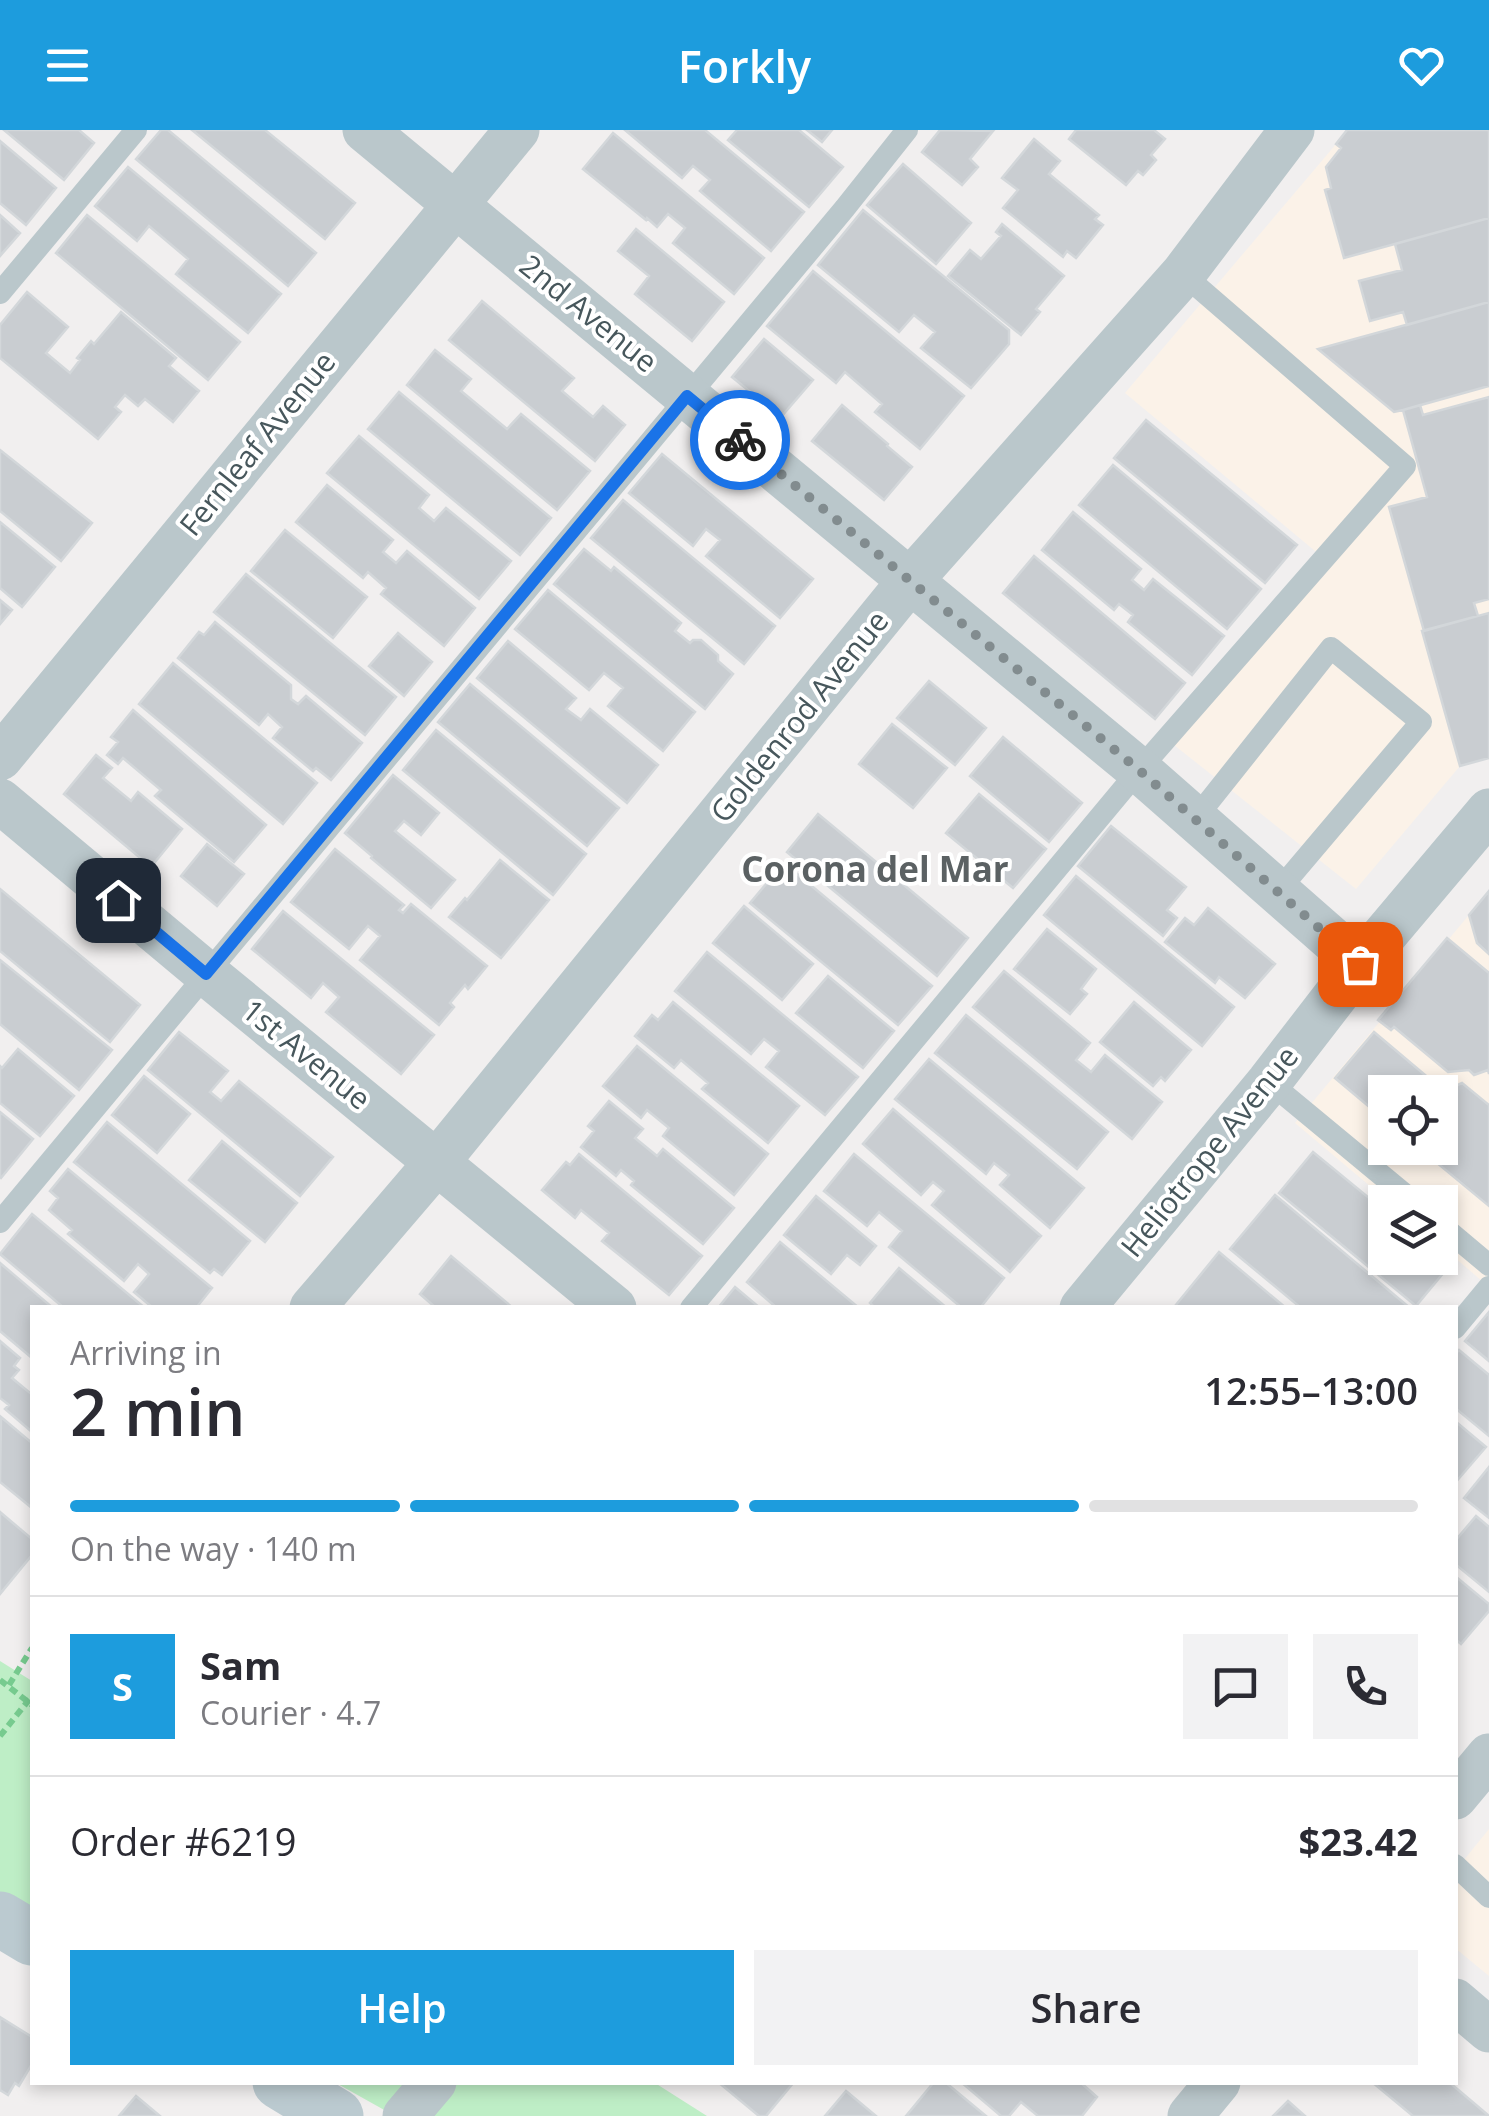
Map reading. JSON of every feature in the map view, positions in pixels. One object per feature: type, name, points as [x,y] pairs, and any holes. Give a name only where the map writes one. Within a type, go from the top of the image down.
[{"type":"main road","points":[[0,1919],[30,1937]]},
{"type":"main road","points":[[285,2085],[336,2116]]},
{"type":"street","name":"2nd Avenue","points":[[365,130],[1139,770],[1360,964]]},
{"type":"street","name":"Fernleaf Avenue","points":[[0,758],[517,130]]},
{"type":"street","name":"Goldenrod Avenue","points":[[315,1305],[910,582],[1184,274],[1292,130]]},
{"type":"street","name":"1st Avenue","points":[[0,800],[610,1305]]},
{"type":"street","name":"Heliotrope Avenue","points":[[1084,1305],[1489,811]]},
{"type":"street","points":[[1458,1793],[1489,1756]]},
{"type":"street","points":[[1458,2004],[1489,2030]]},
{"type":"street","points":[[405,2116],[431,2085]]},
{"type":"street","points":[[1190,2116],[1216,2085]]},
{"type":"lane","points":[[0,293],[136,130]]},
{"type":"lane","points":[[0,1222],[907,130]]},
{"type":"lane","points":[[693,1305],[1139,770],[1405,466],[1184,274]]},
{"type":"lane","points":[[1196,819],[1331,648],[1421,722],[1278,891]]},
{"type":"lane","points":[[1269,1082],[1393,1185]]},
{"type":"lane","points":[[1458,1239],[1489,1264]]},
{"type":"lane","points":[[1458,1324],[1489,1287]]},
{"type":"lane","points":[[1458,1867],[1489,1897]]},
{"type":"path","points":[[10,1685],[30,1651]]},
{"type":"path","points":[[0,1680],[30,1704]]},
{"type":"path","points":[[0,1736],[30,1698]]},
{"type":"shaded area","points":[[1348,130],[1489,130],[1489,758],[1460,766],[1356,889],[1174,745],[1327,561],[1125,393]]},
{"type":"shaded area","points":[[1489,891],[1489,1287],[1458,1260],[1458,1185],[1369,1185],[1295,1123]]},
{"type":"shaded area","points":[[1489,1829],[1489,1976],[1458,1950],[1458,1867]]},
{"type":"green space","points":[[0,1661],[30,1680],[30,1909],[0,1892]]},
{"type":"green space","points":[[340,2085],[658,2085],[707,2116],[395,2116]]},
{"type":"building","points":[[4,130],[79,130],[94,143],[64,180]]},
{"type":"building","points":[[161,130],[168,130],[316,253],[288,286],[136,159]]},
{"type":"building","points":[[192,130],[265,130],[355,203],[325,239]]},
{"type":"building","points":[[625,130],[705,130],[804,212],[771,251],[700,191],[710,180],[693,166],[682,178]]},
{"type":"building","points":[[737,130],[799,130],[843,167],[809,207],[728,140]]},
{"type":"building","points":[[807,130],[832,130],[822,142]]},
{"type":"building","points":[[940,130],[993,131],[970,159],[978,167],[962,185],[922,152]]},
{"type":"building","points":[[1076,130],[1154,130],[1165,139],[1151,155],[1156,160],[1143,175],[1138,171],[1126,185],[1069,139]]},
{"type":"building","points":[[1347,130],[1489,130],[1489,218],[1344,258],[1325,190],[1331,188],[1326,167],[1341,148],[1336,144]]},
{"type":"building","points":[[613,133],[764,258],[734,294],[673,243],[685,228],[668,214],[657,227],[583,169]]},
{"type":"building","points":[[1034,139],[1060,161],[1049,174],[1099,215],[1095,219],[1103,225],[1076,258],[1067,251],[1063,257],[1003,208],[1018,190],[1002,178]]},
{"type":"building","points":[[0,141],[56,188],[26,225],[0,203]]},
{"type":"building","points":[[903,164],[971,223],[936,264],[867,205]]},
{"type":"building","points":[[128,167],[281,294],[248,333],[176,274],[188,259],[149,226],[137,241],[95,206]]},
{"type":"building","points":[[863,210],[1009,330],[1009,344],[971,388],[921,348],[935,332],[914,315],[899,332],[818,265]]},
{"type":"building","points":[[0,215],[20,233],[0,256]]},
{"type":"building","points":[[87,215],[240,342],[208,380],[56,253]]},
{"type":"building","points":[[1489,218],[1489,302],[1407,325],[1403,312],[1370,321],[1359,281],[1402,270],[1395,244]]},
{"type":"building","points":[[1002,224],[1064,276],[1036,309],[1040,312],[1021,335],[948,276],[970,250],[981,259],[1001,236],[996,232]]},
{"type":"building","points":[[636,229],[724,302],[692,341],[635,294],[649,276],[618,251]]},
{"type":"building","points":[[813,271],[964,396],[920,449],[875,412],[882,404],[845,372],[836,383],[767,326]]},
{"type":"building","points":[[27,292],[68,327],[46,353],[70,373],[91,341],[94,344],[121,312],[176,358],[169,366],[199,391],[173,422],[145,399],[138,406],[125,395],[115,407],[121,412],[98,439],[0,358],[0,325]]},
{"type":"building","points":[[482,301],[574,378],[562,391],[593,417],[603,406],[625,425],[595,461],[449,340]]},
{"type":"building","points":[[1489,302],[1489,386],[1403,410],[1394,412],[1318,349]]},
{"type":"building","points":[[764,339],[813,380],[781,417],[732,377]]},
{"type":"building","points":[[435,350],[471,379],[461,391],[507,429],[521,414],[590,471],[557,510],[407,385]]},
{"type":"building","points":[[399,392],[551,518],[520,555],[368,429]]},
{"type":"building","points":[[1489,397],[1489,599],[1474,603],[1478,616],[1424,631],[1389,507],[1427,497],[1403,410],[1420,405],[1423,415]]},
{"type":"building","points":[[842,405],[912,467],[884,500],[812,441]]},
{"type":"building","points":[[1146,420],[1297,545],[1265,583],[1114,458]]},
{"type":"building","points":[[359,436],[429,495],[419,508],[434,521],[446,508],[511,561],[479,599],[327,473]]},
{"type":"building","points":[[0,450],[92,523],[61,561],[0,511]]},
{"type":"building","points":[[662,454],[813,579],[780,618],[706,556],[720,540],[706,529],[693,546],[629,493]]},
{"type":"building","points":[[1113,465],[1261,589],[1227,629],[1079,505]]},
{"type":"building","points":[[327,485],[393,540],[383,552],[396,563],[407,551],[475,608],[444,646],[381,594],[386,588],[368,572],[363,578],[296,522]]},
{"type":"building","points":[[623,500],[775,626],[744,664],[591,538]]},
{"type":"building","points":[[1073,512],[1141,569],[1132,580],[1144,590],[1153,579],[1224,636],[1192,675],[1128,622],[1133,615],[1119,604],[1114,610],[1042,550]]},
{"type":"building","points":[[0,522],[55,567],[22,607],[0,588]]},
{"type":"building","points":[[285,530],[367,597],[333,638],[251,571]]},
{"type":"building","points":[[584,549],[611,571],[614,567],[681,623],[675,631],[690,643],[701,640],[733,674],[705,709],[554,584]]},
{"type":"building","points":[[1034,556],[1185,683],[1155,719],[1003,593]]},
{"type":"building","points":[[246,574],[396,697],[365,735],[214,612]]},
{"type":"building","points":[[548,590],[695,712],[663,751],[608,706],[623,688],[604,673],[589,690],[515,629]]},
{"type":"building","points":[[0,600],[12,610],[0,624]]},
{"type":"building","points":[[1489,613],[1489,758],[1460,766],[1422,631]]},
{"type":"building","points":[[215,622],[291,685],[291,699],[298,704],[306,696],[362,743],[331,780],[316,768],[313,771],[273,738],[282,727],[268,714],[259,725],[178,658],[199,632],[204,635]]},
{"type":"building","points":[[398,633],[432,662],[404,696],[369,666]]},
{"type":"building","points":[[508,641],[576,698],[566,709],[581,720],[590,709],[658,765],[627,803],[477,678]]},
{"type":"building","points":[[173,663],[317,783],[283,824],[139,704]]},
{"type":"building","points":[[929,681],[986,728],[955,765],[897,718]]},
{"type":"building","points":[[470,684],[619,808],[587,846],[438,722]]},
{"type":"building","points":[[133,710],[266,825],[234,862],[155,796],[161,790],[123,758],[118,764],[107,755],[118,742],[111,737]]},
{"type":"building","points":[[892,724],[947,768],[913,808],[859,764]]},
{"type":"building","points":[[436,730],[586,854],[553,895],[403,770]]},
{"type":"building","points":[[1003,737],[1082,803],[1049,842],[970,776]]},
{"type":"building","points":[[96,755],[112,768],[103,778],[131,801],[138,792],[182,829],[151,867],[64,794]]},
{"type":"building","points":[[393,775],[439,813],[421,835],[404,821],[395,831],[455,880],[431,908],[345,833]]},
{"type":"building","points":[[979,794],[1046,849],[1013,888],[946,833]]},
{"type":"building","points":[[818,814],[968,938],[937,976],[787,852]]},
{"type":"building","points":[[1111,826],[1186,887],[1167,910],[1177,918],[1163,936],[1078,866]]},
{"type":"building","points":[[207,844],[244,874],[217,906],[181,876]]},
{"type":"building","points":[[335,849],[404,905],[399,910],[403,913],[411,904],[487,966],[450,1003],[454,1007],[439,1025],[360,960],[380,936],[368,926],[349,949],[291,902]]},
{"type":"building","points":[[500,860],[549,900],[501,958],[449,917]]},
{"type":"building","points":[[784,863],[932,986],[898,1025],[750,903]]},
{"type":"building","points":[[1076,876],[1234,1007],[1202,1046],[1044,915]]},
{"type":"building","points":[[0,889],[140,1005],[110,1042],[0,951]]},
{"type":"building","points":[[1489,891],[1489,954],[1477,943],[1469,915]]},
{"type":"building","points":[[744,906],[813,964],[782,1000],[713,943]]},
{"type":"building","points":[[1208,908],[1275,964],[1245,998],[1219,977],[1215,983],[1165,942],[1185,918],[1194,925]]},
{"type":"building","points":[[283,911],[434,1035],[401,1074],[326,1012],[339,997],[323,983],[311,998],[252,949]]},
{"type":"building","points":[[1047,929],[1096,969],[1081,989],[1087,994],[1070,1014],[1014,969]]},
{"type":"building","points":[[1447,938],[1489,973],[1489,1074],[1488,1070],[1474,1075],[1469,1070],[1448,1072],[1394,1027],[1391,1030],[1378,1020]]},
{"type":"building","points":[[707,952],[858,1077],[825,1115],[766,1067],[779,1051],[764,1039],[751,1054],[675,991]]},
{"type":"building","points":[[0,960],[112,1050],[79,1090],[0,1024]]},
{"type":"building","points":[[1004,971],[1090,1043],[1076,1060],[1091,1072],[1105,1055],[1162,1102],[1132,1139],[973,1007]]},
{"type":"building","points":[[828,976],[894,1031],[863,1068],[796,1013]]},
{"type":"building","points":[[673,1002],[799,1106],[768,1143],[702,1089],[708,1083],[681,1060],[674,1068],[635,1036],[652,1015],[658,1020]]},
{"type":"building","points":[[1134,1002],[1191,1050],[1165,1081],[1161,1077],[1153,1086],[1100,1042]]},
{"type":"building","points":[[966,1015],[1108,1132],[1077,1169],[935,1053]]},
{"type":"building","points":[[179,1032],[228,1071],[210,1092],[221,1101],[239,1081],[333,1157],[300,1196],[148,1070]]},
{"type":"building","points":[[1374,1032],[1425,1075],[1368,1075],[1368,1106],[1335,1078]]},
{"type":"building","points":[[637,1046],[768,1154],[734,1195],[663,1136],[669,1128],[647,1110],[641,1118],[603,1086]]},
{"type":"building","points":[[18,1049],[74,1096],[40,1136],[0,1103],[0,1066]]},
{"type":"building","points":[[929,1059],[1084,1188],[1050,1228],[1000,1185],[1009,1175],[994,1163],[986,1174],[895,1099]]},
{"type":"building","points":[[144,1076],[190,1114],[157,1153],[112,1115]]},
{"type":"building","points":[[1462,1083],[1489,1105],[1489,1206],[1440,1165],[1458,1165],[1458,1085]]},
{"type":"building","points":[[609,1101],[643,1129],[635,1138],[657,1156],[663,1149],[734,1208],[703,1244],[631,1185],[634,1181],[621,1170],[616,1176],[581,1147],[594,1131],[588,1126]]},
{"type":"building","points":[[893,1109],[1041,1236],[1010,1272],[932,1205],[944,1191],[933,1182],[921,1195],[863,1144]]},
{"type":"building","points":[[0,1112],[33,1139],[1,1178],[0,1177]]},
{"type":"building","points":[[107,1122],[250,1241],[222,1275],[214,1269],[210,1273],[74,1162]]},
{"type":"building","points":[[222,1141],[297,1203],[265,1242],[189,1180]]},
{"type":"building","points":[[1313,1152],[1368,1197],[1368,1266],[1279,1193]]},
{"type":"building","points":[[579,1154],[702,1256],[669,1295],[602,1241],[609,1233],[581,1210],[575,1218],[542,1190],[566,1162],[570,1165]]},
{"type":"building","points":[[854,1154],[1004,1278],[982,1305],[958,1305],[889,1247],[902,1231],[879,1212],[867,1226],[824,1191]]},
{"type":"building","points":[[68,1169],[212,1288],[198,1305],[149,1305],[134,1292],[149,1274],[138,1264],[124,1281],[68,1234],[72,1230],[49,1210],[58,1198],[50,1191]]},
{"type":"building","points":[[1275,1195],[1406,1305],[1297,1305],[1230,1249]]},
{"type":"building","points":[[816,1196],[876,1246],[860,1265],[847,1255],[831,1274],[784,1235]]},
{"type":"building","points":[[32,1214],[141,1305],[60,1305],[0,1254]]},
{"type":"building","points":[[780,1242],[855,1305],[774,1305],[747,1282]]},
{"type":"building","points":[[1219,1252],[1282,1305],[1176,1305]]},
{"type":"building","points":[[451,1256],[509,1305],[433,1305],[420,1294]]},
{"type":"building","points":[[0,1263],[49,1305],[30,1305],[30,1356],[0,1331]]},
{"type":"building","points":[[899,1268],[943,1305],[872,1305]]},
{"type":"building","points":[[1378,1275],[1442,1275],[1415,1305]]},
{"type":"building","points":[[735,1287],[756,1305],[720,1305]]},
{"type":"building","points":[[1489,1312],[1489,1361],[1465,1341]]},
{"type":"building","points":[[0,1341],[20,1358],[14,1366],[19,1370],[12,1378],[30,1393],[30,1430],[5,1409],[9,1405],[0,1398]]},
{"type":"building","points":[[1458,1351],[1489,1375],[1489,1436],[1458,1410]]},
{"type":"building","points":[[1,1417],[30,1441],[30,1506],[0,1482]]},
{"type":"building","points":[[1458,1424],[1486,1447],[1458,1480]]},
{"type":"building","points":[[1489,1467],[1489,1518],[1464,1498]]},
{"type":"building","points":[[0,1512],[30,1537],[30,1557],[0,1594]]},
{"type":"building","points":[[1476,1516],[1489,1527],[1489,1592],[1458,1566],[1458,1537]]},
{"type":"building","points":[[1458,1578],[1489,1604],[1489,1611],[1461,1644]]},
{"type":"building","points":[[0,2017],[30,2036],[30,2067],[8,2095],[0,2090]]},
{"type":"building","points":[[722,2085],[792,2085],[766,2116],[759,2116]]},
{"type":"building","points":[[932,2085],[949,2085],[986,2116],[906,2116]]},
{"type":"building","points":[[965,2085],[1083,2085],[1097,2097],[1082,2116],[1038,2116],[1021,2102],[1009,2116],[1001,2116]]},
{"type":"building","points":[[1376,2085],[1453,2085],[1489,2116],[1413,2116]]},
{"type":"building","points":[[846,2091],[876,2116],[825,2116]]},
{"type":"building","points":[[136,2096],[160,2116],[119,2116]]},
{"type":"building","points":[[1288,2101],[1305,2116],[1273,2116]]},
{"type":"way so far","points":[[740,440],[1139,770],[1360,964]]},
{"type":"district","name":"Corona del Mar","points":[[875,870]]},
{"type":"route","points":[[118,900],[206,974],[687,396],[740,440]]}]
